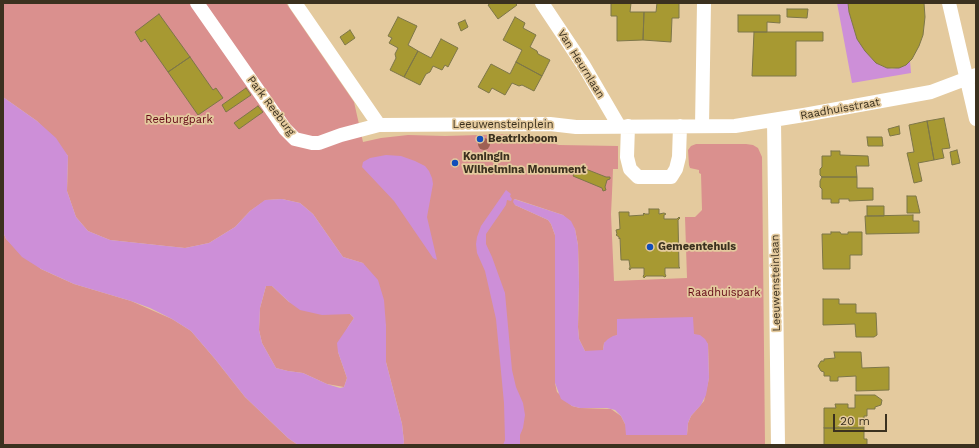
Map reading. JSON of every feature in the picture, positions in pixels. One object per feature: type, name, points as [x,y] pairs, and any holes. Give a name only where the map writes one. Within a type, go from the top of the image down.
[{"type":"street","name":"Park Reeburg","points":[[197,3],[285,129],[295,139],[319,143],[341,135],[379,125]]},
{"type":"street","points":[[295,3],[379,125]]},
{"type":"street","name":"Van Heurnlaan","points":[[542,3],[624,126]]},
{"type":"street","points":[[702,126],[704,3]]},
{"type":"street","points":[[949,3],[971,77],[976,119]]},
{"type":"street","name":"Raadhuisstraat","points":[[702,126],[735,126],[931,92],[971,77]]},
{"type":"street","name":"Leeuwensteinlaan","points":[[774,120],[778,445]]},
{"type":"street","name":"Leeuwensteinplein","points":[[379,125],[550,124],[576,127],[702,126]]},
{"type":"street","points":[[624,126],[627,157],[630,169],[638,178],[671,177],[676,169],[679,157],[680,126]]},
{"type":"green space","name":"Reeburgpark","points":[[3,3],[286,3],[354,102],[363,142],[408,135],[445,136],[513,134],[524,135],[559,145],[618,146],[618,169],[613,169],[611,214],[614,281],[687,278],[685,217],[695,217],[702,210],[701,174],[699,173],[699,170],[690,168],[688,150],[691,146],[696,144],[753,145],[758,148],[762,157],[765,445],[403,445],[402,424],[386,362],[386,326],[363,263],[343,257],[313,214],[300,203],[282,199],[266,200],[250,211],[235,227],[209,243],[185,248],[110,240],[88,231],[76,217],[67,191],[68,156],[37,121],[3,97]],"holes":[[[514,199],[563,215],[575,229],[578,245],[578,327],[579,339],[585,351],[603,351],[604,343],[617,335],[618,319],[694,334],[708,344],[709,378],[704,401],[691,416],[688,423],[687,435],[625,424],[621,416],[611,409],[580,408],[572,406],[557,392],[555,383],[555,235],[548,220],[515,205]]]},
{"type":"green space","points":[[3,232],[6,239],[41,269],[74,284],[131,301],[172,319],[191,331],[245,397],[288,438],[298,445],[3,445]]},
{"type":"green space","points":[[266,286],[272,286],[289,302],[339,314],[350,314],[354,318],[348,327],[338,352],[347,378],[344,387],[327,384],[303,373],[276,368],[262,343],[259,330],[260,308]]},
{"type":"shaded area","points":[[837,3],[848,3],[849,12],[857,39],[871,58],[881,66],[892,69],[905,66],[910,61],[911,73],[852,83]]},
{"type":"shaded area","points":[[3,97],[37,121],[56,138],[68,156],[67,191],[76,217],[88,231],[110,240],[185,248],[209,243],[235,227],[250,211],[265,200],[282,199],[300,203],[313,214],[343,257],[363,263],[378,280],[384,300],[386,362],[402,424],[403,445],[298,445],[288,438],[245,397],[191,331],[150,308],[74,284],[41,269],[22,257],[6,239],[3,232]],"holes":[[[266,286],[272,286],[300,310],[322,315],[350,314],[354,318],[337,343],[338,352],[347,378],[344,387],[340,388],[327,384],[303,373],[276,368],[262,343],[259,330],[260,308]]]},
{"type":"shaded area","points":[[386,155],[401,156],[415,161],[425,166],[429,171],[433,184],[427,217],[437,260],[433,258],[394,201],[362,167],[363,162],[370,158]]},
{"type":"shaded area","points":[[506,190],[511,194],[510,196],[512,199],[511,201],[507,200],[506,205],[486,234],[486,244],[505,293],[512,370],[516,387],[523,403],[525,415],[523,428],[520,435],[520,445],[503,445],[505,440],[504,403],[496,319],[485,271],[477,253],[476,244],[481,226]]},
{"type":"shaded area","points":[[514,199],[563,215],[571,221],[575,229],[578,245],[578,327],[579,339],[585,351],[603,350],[604,343],[608,339],[617,335],[617,319],[693,317],[694,334],[700,335],[708,344],[709,378],[706,395],[701,405],[691,416],[688,423],[687,435],[626,435],[625,424],[621,416],[615,410],[607,408],[580,408],[572,406],[561,399],[555,383],[555,235],[548,220],[515,205],[513,202]]},
{"type":"building","points":[[491,3],[515,3],[517,5],[498,19],[488,5]]},
{"type":"building","points":[[611,3],[631,3],[630,12],[644,12],[643,40],[617,41],[617,16],[611,16]]},
{"type":"building","points":[[657,3],[679,3],[679,18],[672,18],[671,42],[643,40],[644,12],[656,12]]},
{"type":"building","points":[[848,3],[924,3],[925,17],[923,35],[912,59],[906,65],[899,68],[887,68],[876,63],[857,39],[849,12]]},
{"type":"building","points":[[787,9],[808,9],[807,18],[787,17]]},
{"type":"building","points":[[159,14],[190,57],[168,72],[145,39],[141,42],[135,32]]},
{"type":"building","points":[[738,15],[780,15],[780,23],[767,22],[767,32],[738,32]]},
{"type":"building","points":[[398,17],[417,26],[408,45],[418,51],[404,77],[390,70],[396,58],[395,54],[398,48],[389,43],[392,38],[388,36]]},
{"type":"building","points":[[515,17],[525,23],[523,28],[536,35],[530,47],[537,51],[538,54],[550,60],[542,76],[516,62],[522,50],[503,40]]},
{"type":"building","points":[[465,20],[468,27],[461,31],[458,23]]},
{"type":"building","points":[[350,30],[355,38],[345,45],[340,37]]},
{"type":"building","points":[[754,32],[823,32],[823,41],[796,41],[796,76],[752,76]]},
{"type":"building","points":[[441,39],[458,48],[448,67],[445,65],[442,70],[433,66],[430,72],[426,74],[420,85],[404,77],[418,51],[431,58]]},
{"type":"building","points":[[190,57],[213,90],[216,88],[223,98],[198,115],[168,72]]},
{"type":"building","points":[[516,62],[542,76],[534,91],[522,85],[519,86],[512,83],[505,95],[492,88],[489,93],[478,87],[491,64],[510,74]]},
{"type":"building","points":[[246,88],[251,95],[226,112],[222,105]]},
{"type":"building","points":[[258,106],[263,112],[239,129],[234,123]]},
{"type":"building","points":[[944,118],[950,148],[942,149],[944,158],[934,160],[927,121]]},
{"type":"building","points":[[927,121],[934,160],[918,163],[922,181],[914,183],[907,153],[914,152],[909,125]]},
{"type":"building","points":[[899,126],[900,134],[890,136],[888,129]]},
{"type":"building","points":[[867,137],[882,137],[883,146],[868,146]]},
{"type":"building","points":[[957,150],[960,163],[952,165],[950,152]]},
{"type":"building","points":[[831,151],[840,151],[840,155],[868,156],[869,166],[856,166],[857,177],[822,177],[820,175],[820,169],[822,167],[822,156],[831,156]]},
{"type":"building","points":[[578,166],[606,177],[610,177],[610,179],[607,180],[605,187],[606,190],[603,191],[602,188],[573,176]]},
{"type":"building","points":[[822,177],[857,177],[857,188],[873,188],[873,200],[849,201],[849,199],[839,199],[839,203],[831,203],[831,199],[822,199],[820,181]]},
{"type":"building","points":[[907,196],[916,196],[920,213],[907,213]]},
{"type":"building","points":[[867,206],[884,206],[884,216],[867,216]]},
{"type":"building","name":"Gemeentehuis","points":[[649,209],[659,209],[659,214],[666,214],[664,215],[664,219],[680,218],[678,220],[680,268],[665,268],[665,277],[646,276],[644,278],[644,268],[631,268],[630,270],[629,260],[621,260],[620,238],[619,239],[616,235],[616,230],[620,229],[619,212],[629,212],[629,216],[644,215],[644,213],[649,214]]},
{"type":"building","points":[[913,215],[913,221],[919,221],[919,233],[866,234],[865,216]]},
{"type":"building","points":[[831,232],[848,234],[848,232],[862,232],[862,255],[850,255],[850,269],[823,269],[822,234],[831,234]]},
{"type":"building","points":[[823,299],[839,299],[839,304],[856,304],[856,313],[876,313],[877,335],[874,337],[856,337],[855,324],[823,325]]},
{"type":"building","points":[[834,352],[861,352],[862,368],[889,367],[889,390],[856,391],[856,376],[838,377],[838,381],[830,381],[830,376],[824,376],[824,372],[821,371],[818,366],[821,361],[824,361],[824,359],[835,358]]},
{"type":"building","points":[[855,395],[875,395],[882,400],[881,405],[875,407],[875,409],[867,409],[867,416],[864,416],[864,428],[824,428],[824,408],[836,408],[835,404],[848,404],[848,408],[855,408]]},
{"type":"building","points":[[824,428],[864,428],[864,439],[867,439],[867,445],[824,445]]},
{"type":"place","name":"Beatrixboom","points":[[480,139]]},
{"type":"place","name":"Koningin Wilhelmina Monument","points":[[455,163]]},
{"type":"place","name":"Gemeentehuis","points":[[650,247]]},
{"type":"park label","name":"Raadhuispark","points":[[724,293]]}]
